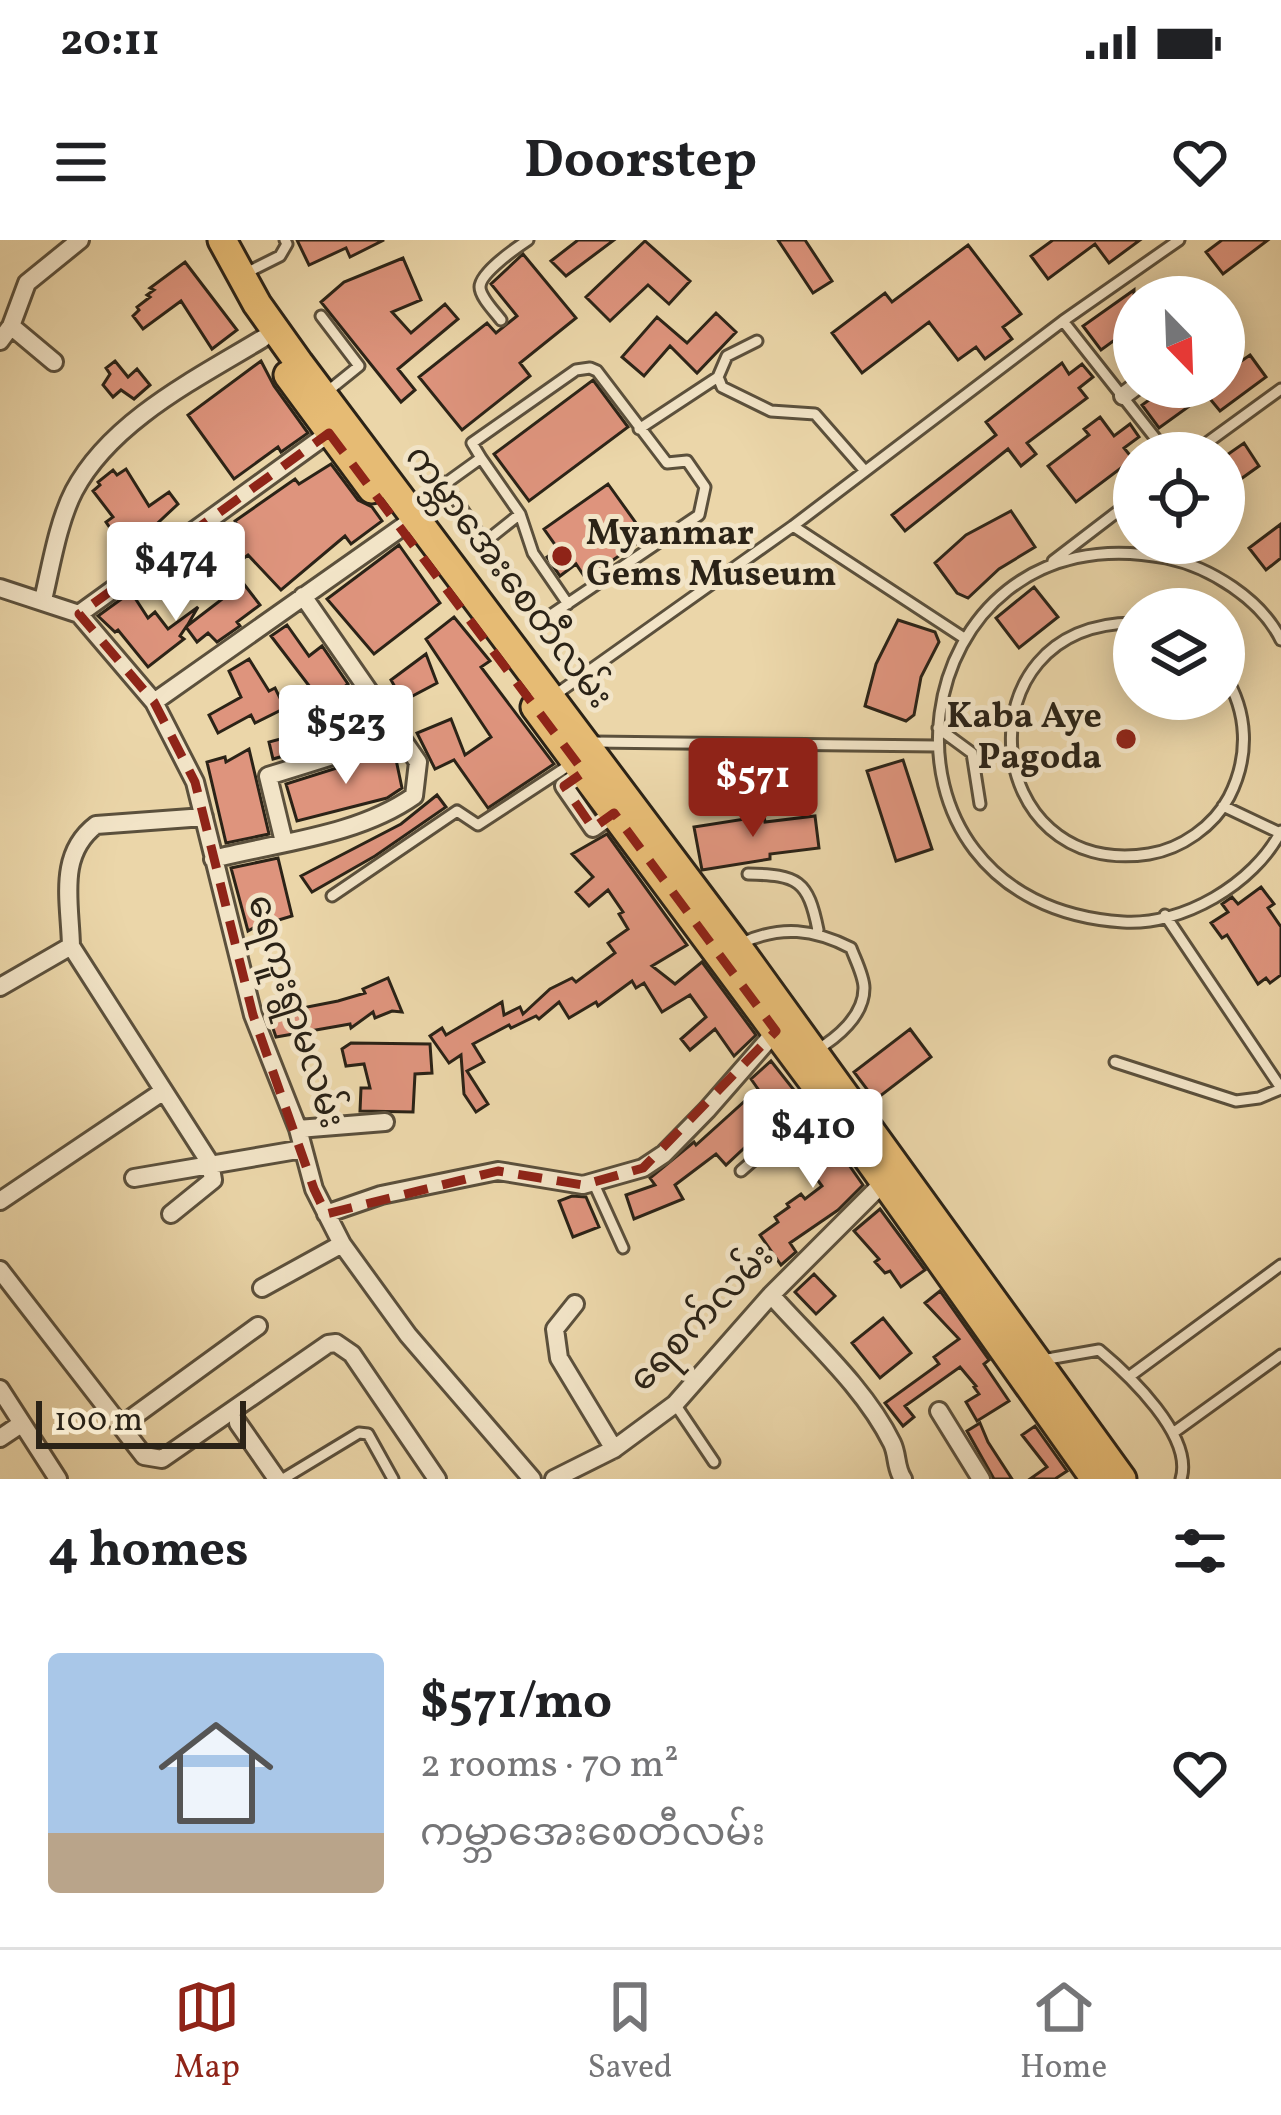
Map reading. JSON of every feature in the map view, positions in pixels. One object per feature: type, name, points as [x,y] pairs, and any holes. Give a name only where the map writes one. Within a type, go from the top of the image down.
[{"type":"main road","name":"ကမ္ဘာအေးစေတီလမ်း","points":[[202,240],[262,339],[511,645],[543,704]]},
{"type":"main road","name":"ကမ္ဘာအေးစေတီလမ်း","points":[[222,240],[257,304],[324,394],[337,428]]},
{"type":"main road","name":"ကမ္ဘာအေးစေတီလမ်း","points":[[409,518],[543,704],[737,946],[814,1052],[891,1175],[985,1309],[1122,1479]]},
{"type":"main road","name":"ကမ္ဘာအေးစေတီလမ်း","points":[[586,759],[614,813],[825,1098],[891,1175]]},
{"type":"main road","name":"ကမ္ဘာအေးစေတီလမ်း","points":[[1028,1362],[1086,1476]]},
{"type":"street","points":[[54,362],[6,333],[27,283],[80,240]]},
{"type":"street","points":[[43,599],[72,494],[101,449],[160,404],[262,339]]},
{"type":"street","points":[[80,614],[337,428]]},
{"type":"street","points":[[154,702],[409,518]]},
{"type":"street","name":"ရေကူးရွာမလမ်း","points":[[0,588],[80,614],[154,702],[195,782],[253,1015],[298,1129],[314,1190],[341,1244],[408,1335],[532,1479]]},
{"type":"street","points":[[213,859],[391,812],[414,796],[418,762],[303,596]]},
{"type":"street","points":[[284,842],[268,776],[400,735]]},
{"type":"street","points":[[171,1214],[214,1178],[209,1163],[71,946],[70,857],[96,825],[204,818]]},
{"type":"street","points":[[0,987],[71,946]]},
{"type":"street","points":[[326,1214],[381,1195],[498,1171],[583,1185],[644,1168],[664,1154],[776,1031]]},
{"type":"street","points":[[0,1201],[162,1092]]},
{"type":"street","points":[[298,1129],[385,1122]]},
{"type":"street","points":[[134,1178],[303,1149]]},
{"type":"street","name":"ရေစက်လမ်း","points":[[554,1479],[614,1449],[675,1404],[771,1295],[891,1175]]},
{"type":"street","points":[[262,1288],[341,1244]]},
{"type":"street","points":[[0,1270],[145,1456],[162,1459],[336,1342],[352,1354],[437,1479]]},
{"type":"street","points":[[771,1295],[854,1388],[894,1447],[899,1478]]},
{"type":"street","points":[[574,1304],[555,1329],[559,1358],[614,1449]]},
{"type":"street","points":[[122,1425],[258,1326]]},
{"type":"street","points":[[0,1389],[58,1479]]},
{"type":"street","points":[[939,1411],[981,1479]]},
{"type":"street","points":[[238,1423],[280,1479]]},
{"type":"street","points":[[0,1438],[21,1424]]},
{"type":"lane","points":[[242,276],[280,256],[285,240]]},
{"type":"lane","points":[[501,320],[480,283],[528,240]]},
{"type":"lane","points":[[543,704],[793,526],[1063,320],[1179,240]]},
{"type":"lane","points":[[321,316],[359,366],[324,394]]},
{"type":"lane","points":[[1063,320],[1113,374]]},
{"type":"lane","points":[[638,429],[718,377],[727,356],[758,341]]},
{"type":"lane","points":[[511,645],[699,515],[705,487],[687,461],[667,464],[590,368],[576,370],[472,443],[520,514],[533,554],[568,604]]},
{"type":"lane","points":[[718,377],[722,387],[758,406],[815,414],[865,471]]},
{"type":"lane","points":[[1222,432],[1281,389]]},
{"type":"lane","points":[[409,518],[444,482],[481,458]]},
{"type":"lane","points":[[444,482],[539,623]]},
{"type":"lane","points":[[485,542],[520,514]]},
{"type":"lane","points":[[1113,516],[990,606],[964,638],[942,690],[936,746],[948,804],[978,855],[1020,892],[1072,916],[1129,922],[1185,912],[1235,884],[1279,840],[1223,806]]},
{"type":"lane","points":[[793,526],[964,638]]},
{"type":"lane","points":[[1021,581],[1074,557],[1131,551],[1150,554],[1187,562],[1238,590],[1280,633]]},
{"type":"lane","points":[[1113,623],[1058,645],[1036,665],[1020,690],[1009,747],[1015,776],[1046,825],[1070,842],[1127,857],[1184,842],[1208,825],[1239,775],[1243,720]]},
{"type":"lane","points":[[938,728],[972,753],[980,804]]},
{"type":"lane","points":[[332,896],[457,811],[478,825],[586,759],[936,746]]},
{"type":"lane","points":[[748,874],[779,875],[799,882],[812,904],[818,931]]},
{"type":"lane","points":[[1115,1062],[1236,1102],[1281,1088],[1165,915]]},
{"type":"lane","points":[[737,946],[758,936],[818,931],[851,948],[865,988],[855,1016],[839,1037],[814,1052]]},
{"type":"lane","points":[[741,1171],[825,1098]]},
{"type":"lane","points":[[594,1184],[622,1248]]},
{"type":"lane","points":[[1130,1376],[1281,1265]]},
{"type":"lane","points":[[1028,1362],[1099,1350],[1130,1376],[1173,1433],[1186,1465],[1181,1479]]},
{"type":"lane","points":[[1173,1433],[1281,1355]]},
{"type":"lane","points":[[675,1404],[714,1462]]},
{"type":"lane","points":[[280,1479],[358,1433],[368,1434],[392,1479]]},
{"type":"highlighted area","points":[[329,433],[584,772],[564,786],[593,828],[614,813],[776,1031],[643,1168],[583,1185],[498,1171],[326,1214],[253,1015],[195,782],[154,702],[79,614]]},
{"type":"building","points":[[297,240],[384,240],[350,257],[346,248],[309,265]]},
{"type":"building","points":[[578,240],[614,240],[566,276],[551,261]]},
{"type":"building","points":[[778,240],[805,240],[832,281],[813,293]]},
{"type":"building","points":[[1053,240],[1140,240],[1109,263],[1095,244],[1048,279],[1031,256]]},
{"type":"building","points":[[1222,240],[1268,240],[1223,274],[1206,252]]},
{"type":"building","points":[[645,241],[690,281],[669,304],[648,285],[610,321],[586,297]]},
{"type":"building","points":[[968,245],[1021,314],[1003,327],[1012,339],[985,359],[976,347],[958,360],[929,322],[862,373],[832,333],[885,293],[892,302]]},
{"type":"building","points":[[523,254],[576,318],[520,363],[530,376],[462,430],[419,377],[487,323],[496,333],[517,316],[491,284]]},
{"type":"building","points":[[403,258],[421,300],[392,312],[411,333],[445,304],[458,319],[398,369],[415,390],[401,402],[321,302],[344,282]]},
{"type":"building","points":[[185,262],[237,330],[212,349],[181,301],[143,329],[133,316],[150,297],[154,290],[150,288]]},
{"type":"building","points":[[1113,305],[1113,341],[1101,350],[1083,326]]},
{"type":"building","points":[[716,313],[736,332],[697,373],[670,346],[644,376],[622,357],[657,317],[687,343]]},
{"type":"building","points":[[1250,355],[1266,377],[1245,393],[1245,358]]},
{"type":"building","points":[[115,361],[128,377],[137,369],[150,385],[134,399],[121,390],[113,397],[103,385],[110,374],[106,368]]},
{"type":"building","points":[[261,361],[308,433],[281,452],[278,447],[234,479],[188,415]]},
{"type":"building","points":[[1062,363],[1069,374],[1082,364],[1093,377],[1079,388],[1087,398],[1027,443],[1036,454],[1021,466],[1008,449],[905,531],[892,515],[996,435],[986,422]]},
{"type":"building","points":[[593,380],[628,427],[529,501],[494,454]]},
{"type":"building","points":[[1144,408],[1187,408],[1159,428]]},
{"type":"building","points":[[1100,417],[1113,435],[1113,474],[1076,502],[1048,466],[1089,435],[1084,429]]},
{"type":"building","points":[[1245,445],[1259,466],[1245,476]]},
{"type":"building","points":[[331,464],[358,500],[372,507],[382,521],[351,544],[345,536],[281,590],[248,555],[236,564],[231,558],[221,574],[218,571],[205,580],[186,554],[214,535],[238,527],[235,521],[295,479],[299,484]]},
{"type":"building","points":[[126,469],[149,506],[169,492],[178,504],[130,549],[106,522],[113,517],[93,491],[113,470],[117,475]]},
{"type":"building","points":[[608,484],[646,537],[586,579],[576,564],[560,576],[547,557],[558,549],[544,529]]},
{"type":"building","points":[[1011,511],[1035,547],[999,569],[968,598],[957,593],[935,563],[966,535]]},
{"type":"building","points":[[1281,524],[1281,558],[1266,570],[1249,548]]},
{"type":"building","points":[[399,545],[440,603],[374,654],[327,599]]},
{"type":"building","points":[[243,583],[260,605],[237,622],[240,626],[217,642],[208,633],[197,642],[186,627],[180,636],[184,639],[148,667],[118,630],[98,616],[131,592],[148,618],[155,612],[168,629],[198,607],[187,626]]},
{"type":"building","points":[[1034,587],[1058,617],[1019,648],[996,618]]},
{"type":"building","points":[[454,617],[490,661],[481,667],[554,764],[488,808],[454,760],[435,769],[417,733],[451,719],[465,755],[491,737],[426,639]]},
{"type":"building","points":[[898,620],[935,632],[939,642],[921,677],[914,715],[906,721],[865,706],[876,664]]},
{"type":"building","points":[[287,625],[309,656],[322,646],[348,684],[323,704],[271,636]]},
{"type":"building","points":[[426,654],[437,683],[403,701],[391,680]]},
{"type":"building","points":[[249,659],[269,691],[275,688],[285,708],[255,723],[251,715],[218,733],[209,715],[241,697],[229,671]]},
{"type":"building","points":[[366,716],[370,731],[273,759],[269,742]]},
{"type":"building","points":[[249,749],[269,834],[226,843],[207,762],[225,757],[226,762]]},
{"type":"building","points":[[394,750],[402,788],[387,798],[297,821],[286,784]]},
{"type":"building","points":[[903,760],[932,849],[896,861],[867,771]]},
{"type":"building","points":[[437,795],[446,807],[375,856],[312,892],[301,876],[401,824]]},
{"type":"building","points":[[764,816],[765,822],[815,816],[819,848],[702,870],[694,827]]},
{"type":"building","points":[[607,834],[687,945],[652,966],[675,984],[702,962],[756,1035],[734,1056],[715,1029],[690,1050],[681,1039],[706,1017],[690,995],[662,1012],[644,983],[636,988],[632,981],[598,1006],[596,1002],[569,1018],[559,1002],[539,1019],[509,1025],[473,1044],[484,1062],[467,1071],[488,1104],[476,1112],[464,1094],[461,1055],[449,1063],[430,1036],[442,1028],[446,1035],[502,1002],[504,1015],[520,1007],[523,1014],[550,989],[572,978],[576,982],[615,953],[608,943],[628,929],[619,914],[623,912],[608,890],[589,906],[576,892],[593,877],[572,854]]},
{"type":"building","points":[[278,858],[292,916],[272,922],[271,918],[248,931],[231,868]]},
{"type":"building","points":[[1261,887],[1274,904],[1268,908],[1281,927],[1281,975],[1258,984],[1227,935],[1222,938],[1211,923],[1228,912],[1222,904],[1232,897],[1238,904]]},
{"type":"building","points":[[388,978],[402,1012],[375,1018],[373,1012],[351,1028],[350,1024],[276,1037],[267,1011],[338,1001],[365,993],[363,989]]},
{"type":"building","points":[[910,1029],[931,1057],[875,1100],[854,1072]]},
{"type":"building","points":[[351,1043],[430,1044],[432,1073],[415,1074],[413,1112],[360,1111],[361,1088],[370,1088],[364,1064],[346,1066],[342,1049]]},
{"type":"building","points":[[771,1061],[805,1104],[785,1121],[773,1107],[750,1128],[757,1136],[726,1165],[716,1154],[675,1185],[683,1199],[634,1219],[626,1195],[655,1185],[650,1178],[694,1142],[696,1145],[758,1089],[751,1079]]},
{"type":"building","points":[[816,1118],[863,1185],[838,1210],[790,1243],[796,1252],[781,1265],[760,1235],[778,1222],[775,1217],[787,1204],[801,1194],[805,1199],[822,1186],[789,1141]]},
{"type":"building","points":[[586,1197],[599,1227],[573,1237],[559,1201]]},
{"type":"building","points":[[880,1209],[925,1270],[901,1287],[890,1271],[885,1273],[875,1262],[879,1259],[854,1231]]},
{"type":"building","points":[[814,1274],[835,1296],[816,1314],[795,1292]]},
{"type":"building","points":[[940,1291],[989,1360],[984,1364],[1009,1401],[977,1421],[966,1402],[979,1394],[960,1367],[905,1406],[914,1417],[903,1426],[885,1403],[939,1364],[934,1357],[959,1339],[925,1303]]},
{"type":"building","points":[[883,1318],[911,1353],[880,1378],[852,1343]]},
{"type":"building","points":[[980,1423],[1012,1479],[994,1479],[967,1431]]},
{"type":"building","points":[[1035,1426],[1067,1471],[1055,1479],[1030,1479],[1047,1467],[1022,1435]]},
{"type":"place","name":"Myanmar Gems Museum","points":[[562,556]]},
{"type":"place","name":"Kaba Aye Pagoda","points":[[1126,739]]}]
